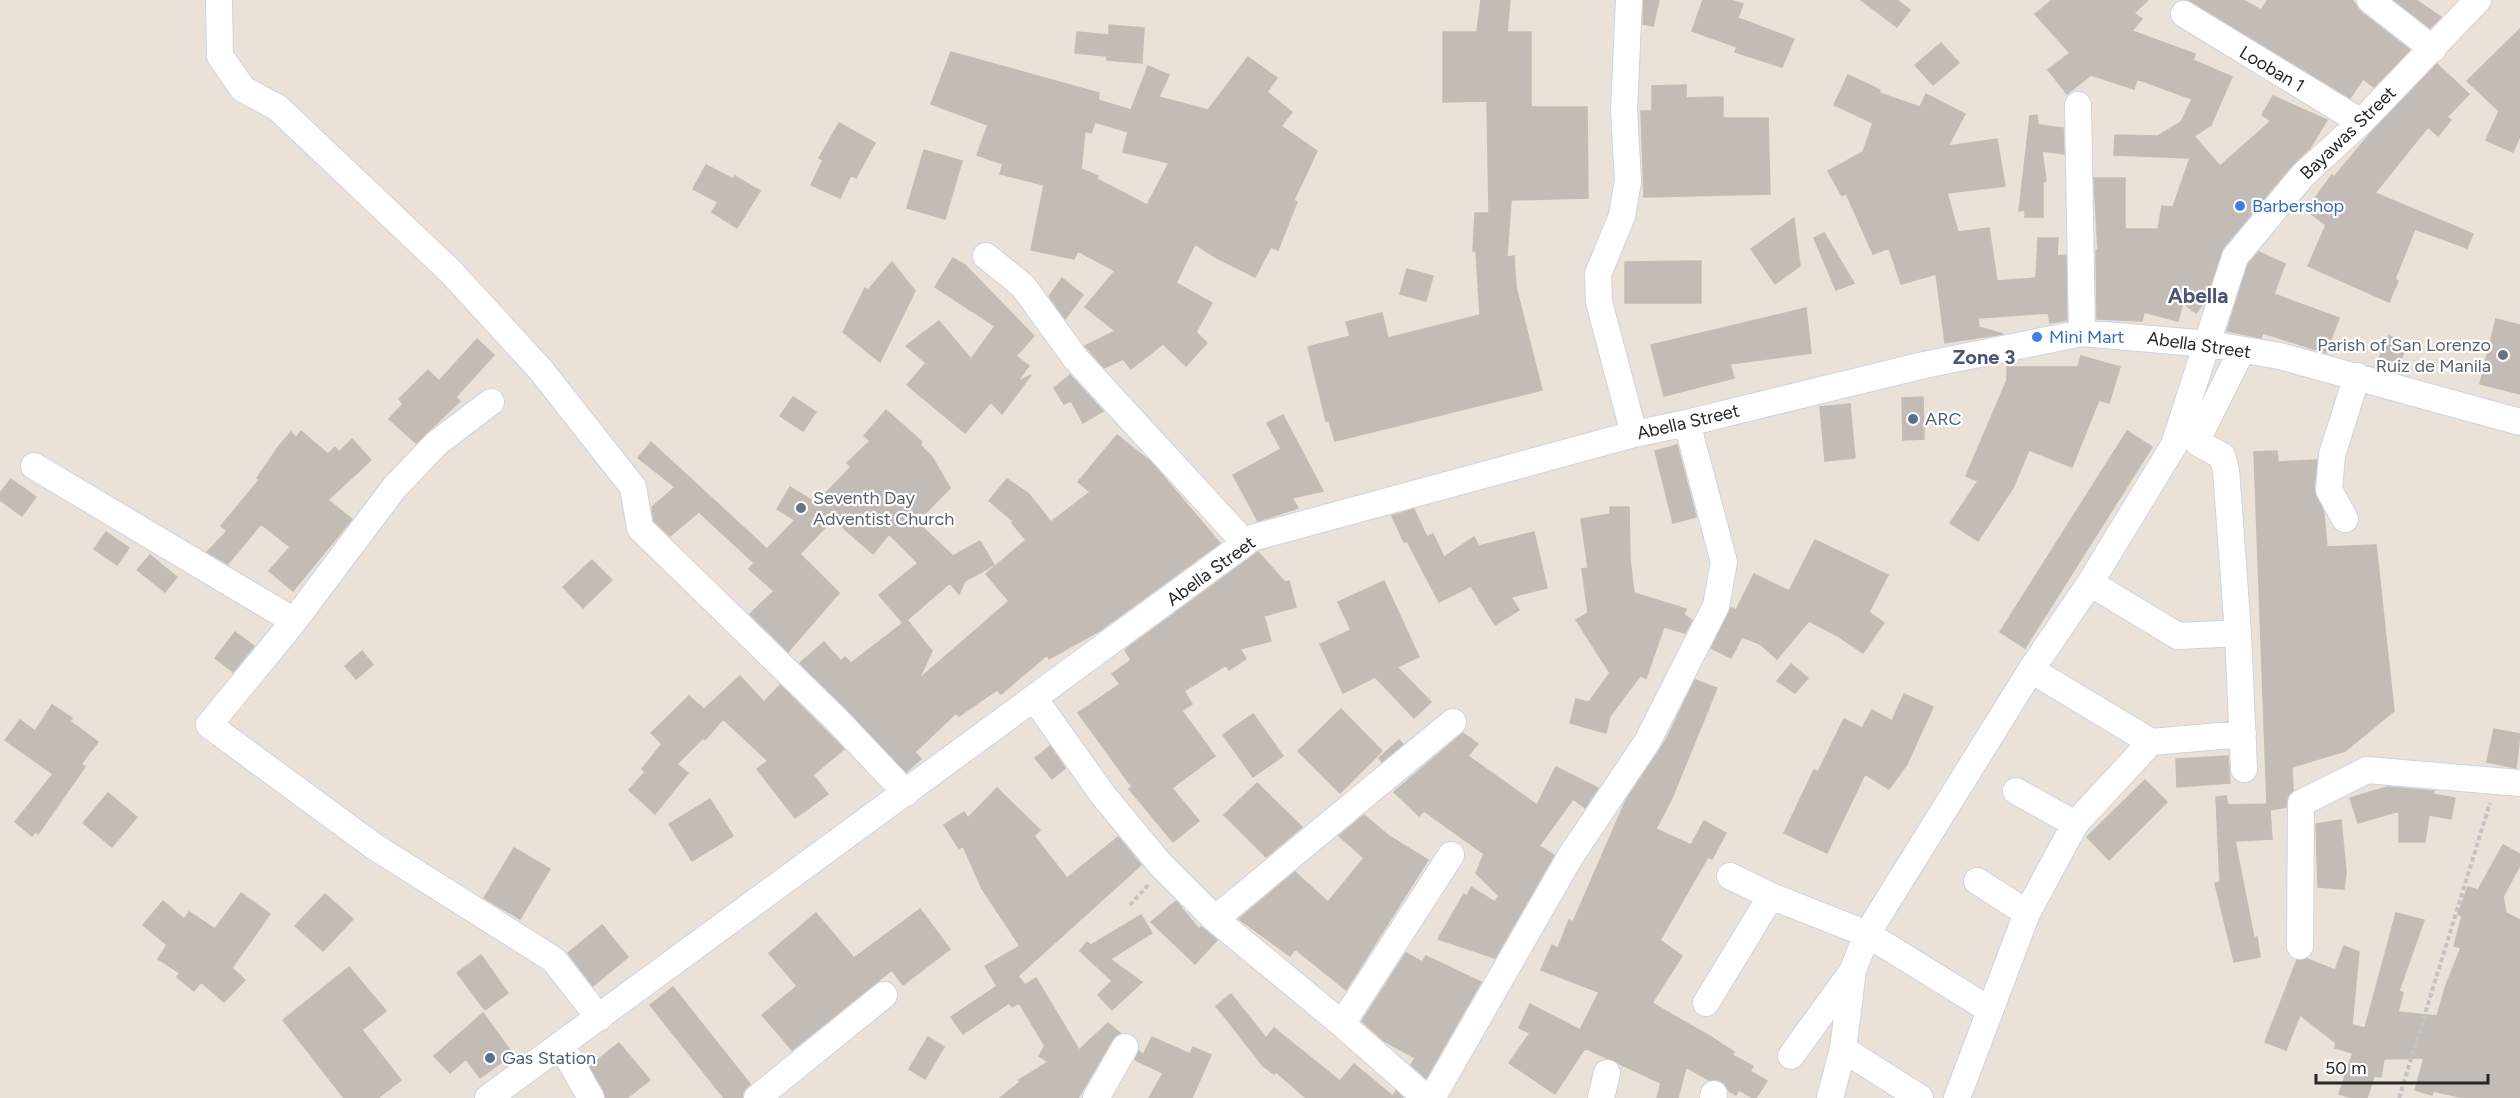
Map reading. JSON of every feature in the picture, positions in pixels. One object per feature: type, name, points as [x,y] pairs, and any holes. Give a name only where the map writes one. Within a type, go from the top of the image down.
[{"type":"street","points":[[219,0],[220,56],[243,89],[278,108],[450,271],[540,369],[633,487],[640,528],[837,720],[906,793]]},
{"type":"street","points":[[1629,0],[1624,110],[1628,181],[1622,216],[1598,274],[1599,302],[1634,434]]},
{"type":"street","points":[[2370,0],[2433,50]]},
{"type":"street","name":"Bayawas Street","points":[[1853,970],[1867,934],[2031,670],[2090,583],[2174,445],[2209,344],[2235,257],[2303,175],[2361,122],[2433,50],[2478,0]]},
{"type":"street","name":"Looban 1","points":[[2184,14],[2361,122]]},
{"type":"street","points":[[2078,105],[2082,333]]},
{"type":"street","points":[[986,256],[1023,286],[1076,359],[1245,543]]},
{"type":"street","name":"Abella Street","points":[[488,1098],[1252,538],[1634,434],[1924,365],[2082,333],[2209,344],[2280,356],[2520,422]]},
{"type":"street","points":[[2242,350],[2198,443],[2222,456],[2226,470],[2238,633],[2244,769]]},
{"type":"street","points":[[2345,519],[2329,490],[2332,455],[2357,376]]},
{"type":"street","points":[[2197,380],[2224,390]]},
{"type":"street","points":[[490,402],[437,442],[394,488],[294,621],[209,725],[375,847],[554,960],[599,1018]]},
{"type":"street","points":[[1432,1098],[1570,857],[1647,741],[1716,606],[1724,562],[1688,423]]},
{"type":"street","points":[[34,466],[294,621]]},
{"type":"street","points":[[2090,583],[2178,636],[2238,633]]},
{"type":"street","points":[[2031,670],[2151,742],[2243,734]]},
{"type":"street","points":[[1034,698],[1103,795],[1160,864],[1215,919],[1342,1024],[1426,1098]]},
{"type":"street","points":[[1215,919],[1453,722]]},
{"type":"street","points":[[1957,1098],[2027,913],[2075,824],[2151,742]]},
{"type":"street","points":[[2300,946],[2301,803],[2367,770],[2508,783]]},
{"type":"street","points":[[2016,791],[2075,824]]},
{"type":"street","points":[[1342,1024],[1451,855]]},
{"type":"street","points":[[1730,876],[1771,896],[1867,934],[1990,1010]]},
{"type":"street","points":[[1977,881],[2027,913]]},
{"type":"street","points":[[1706,1003],[1771,896]]},
{"type":"street","points":[[1830,1098],[1843,1049],[1853,970]]},
{"type":"street","points":[[1791,1056],[1853,970]]},
{"type":"street","points":[[757,1098],[884,995]]},
{"type":"street","points":[[561,1046],[591,1098]]},
{"type":"street","points":[[1096,1098],[1125,1047]]},
{"type":"street","points":[[1843,1049],[1920,1098]]},
{"type":"street","points":[[1601,1098],[1607,1073]]},
{"type":"path","points":[[2399,1098],[2508,783]]},
{"type":"building","points":[[1481,0],[1510,0],[1507,32],[1531,32],[1531,107],[1587,107],[1588,198],[1511,200],[1507,257],[1514,256],[1516,287],[1542,390],[1335,441],[1329,421],[1326,421],[1308,347],[1350,336],[1346,322],[1382,313],[1388,338],[1480,315],[1476,251],[1473,251],[1475,213],[1489,213],[1487,101],[1443,102],[1443,32],[1477,32]]},
{"type":"building","points":[[1644,0],[1659,0],[1653,26],[1643,24]]},
{"type":"building","points":[[1703,0],[1730,0],[1743,4],[1738,18],[1794,39],[1782,67],[1735,52],[1737,47],[1692,31]]},
{"type":"building","points":[[1861,0],[1897,0],[1910,10],[1897,27]]},
{"type":"building","points":[[2052,0],[2148,0],[2134,13],[2142,19],[2132,31],[2195,54],[2193,60],[2232,77],[2211,125],[2194,136],[2220,166],[2271,121],[2262,115],[2273,96],[2327,120],[2310,148],[2292,165],[2223,248],[2205,302],[2196,313],[2183,303],[2178,321],[2144,312],[2142,321],[2097,319],[2096,250],[2098,250],[2094,178],[2125,178],[2125,229],[2158,229],[2162,206],[2173,207],[2190,158],[2114,155],[2115,135],[2158,136],[2181,122],[2192,99],[2137,79],[2134,89],[2091,75],[2067,94],[2048,70],[2070,53],[2035,14]]},
{"type":"building","points":[[2188,0],[2243,0],[2261,10],[2268,0],[2352,0],[2361,12],[2410,50],[2374,87],[2363,79],[2350,98]]},
{"type":"building","points":[[2394,0],[2416,0],[2441,17],[2430,28]]},
{"type":"building","points":[[1109,25],[1144,28],[1142,63],[1107,60],[1107,56],[1075,53],[1077,32],[1109,35]]},
{"type":"building","points":[[2520,29],[2520,136],[2513,152],[2486,140],[2499,111],[2467,81]]},
{"type":"building","points":[[1941,43],[1959,63],[1933,85],[1915,65]]},
{"type":"building","points":[[951,52],[1099,93],[1098,100],[1131,110],[1148,66],[1169,75],[1159,97],[1208,110],[1248,57],[1277,78],[1267,92],[1292,112],[1281,126],[1317,151],[1294,200],[1297,202],[1278,250],[1271,247],[1255,277],[1195,244],[1176,283],[1212,303],[1196,332],[1207,343],[1186,366],[1163,344],[1131,369],[1123,359],[1104,368],[1085,346],[1115,331],[1085,307],[1115,271],[1078,251],[1074,259],[1031,250],[1044,185],[1000,174],[1003,164],[977,155],[988,125],[931,104]],"holes":[[[1095,122],[1128,132],[1123,152],[1169,163],[1147,205],[1097,179],[1098,176],[1081,169],[1085,131],[1091,133]]]},
{"type":"building","points":[[2437,64],[2469,94],[2447,117],[2451,120],[2438,136],[2428,127],[2375,193],[2473,234],[2467,248],[2415,229],[2395,279],[2398,281],[2389,302],[2308,266],[2326,225],[2306,210],[2332,175],[2334,177],[2369,135]]},
{"type":"building","points":[[1848,75],[1880,90],[1879,93],[1920,107],[1926,94],[1965,114],[1948,146],[1997,139],[2005,186],[1947,193],[1958,232],[1989,228],[1997,281],[2036,278],[2038,238],[2058,238],[2057,256],[2066,255],[2067,320],[2050,323],[2048,313],[1978,318],[1979,327],[2003,334],[1945,343],[1936,274],[1901,284],[1889,248],[1873,254],[1846,193],[1842,196],[1828,171],[1863,152],[1873,123],[1834,105]]},
{"type":"building","points":[[1686,85],[1686,98],[1723,97],[1723,118],[1768,118],[1770,194],[1644,197],[1641,111],[1652,111],[1652,86]]},
{"type":"building","points":[[2037,115],[2038,125],[2063,128],[2064,154],[2042,151],[2046,181],[2043,182],[2043,217],[2025,217],[2025,210],[2019,211],[2030,116]]},
{"type":"building","points":[[839,123],[875,143],[856,178],[851,175],[840,198],[811,185],[823,160],[819,158]]},
{"type":"building","points":[[924,150],[962,161],[945,219],[907,208]]},
{"type":"building","points":[[706,165],[733,179],[735,176],[760,191],[737,228],[712,212],[718,202],[693,189]]},
{"type":"building","points":[[1794,218],[1800,266],[1775,284],[1751,249]]},
{"type":"building","points":[[1824,233],[1854,283],[1836,290],[1814,238]]},
{"type":"building","points":[[2259,252],[2285,264],[2274,294],[2339,318],[2326,353],[2263,333],[2261,338],[2227,331],[2248,264]]},
{"type":"building","points":[[953,258],[965,265],[1034,336],[1016,356],[1029,366],[1017,382],[1031,375],[1002,414],[991,402],[965,433],[907,385],[926,363],[906,346],[939,321],[971,359],[995,326],[935,287]]},
{"type":"building","points":[[1701,261],[1701,303],[1625,303],[1625,262]]},
{"type":"building","points":[[892,262],[915,291],[880,362],[843,332],[865,288],[868,290]]},
{"type":"building","points":[[1407,269],[1433,276],[1426,301],[1400,294]]},
{"type":"building","points":[[1062,278],[1083,295],[1065,319],[1049,296]]},
{"type":"building","points":[[1806,308],[1811,353],[1730,364],[1734,378],[1664,396],[1651,345]]},
{"type":"building","name":"Parish of San Lorenzo Ruiz de Manila","points":[[2496,319],[2520,325],[2520,394],[2480,384]]},
{"type":"building","points":[[2389,336],[2405,342],[2406,348],[2395,372],[2376,365]]},
{"type":"building","points":[[477,339],[494,355],[456,397],[460,401],[416,443],[389,419],[403,404],[399,399],[428,370],[439,381]]},
{"type":"building","points":[[2081,356],[2120,367],[2109,403],[2099,400],[2072,467],[2029,450],[2013,488],[1978,541],[1950,523],[1978,481],[1966,476],[2007,380],[2007,367],[2078,367]]},
{"type":"building","points":[[1070,375],[1103,411],[1083,423],[1071,401],[1064,404],[1054,388]]},
{"type":"building","points":[[793,397],[816,412],[803,431],[780,416]]},
{"type":"building","name":"ARC","points":[[1923,397],[1924,439],[1903,440],[1902,398]]},
{"type":"building","points":[[1850,404],[1855,458],[1825,461],[1820,407]]},
{"type":"building","points":[[886,410],[922,442],[920,445],[932,457],[950,488],[917,522],[953,556],[980,541],[994,565],[965,581],[959,594],[950,583],[907,620],[932,651],[919,679],[1009,601],[986,574],[1026,540],[1012,523],[1013,521],[989,501],[1007,479],[1029,494],[1051,522],[1090,492],[1078,482],[1117,435],[1151,462],[1220,543],[1099,631],[1049,659],[1047,655],[1001,694],[997,690],[959,716],[956,713],[915,752],[921,759],[906,772],[800,663],[824,642],[841,661],[845,657],[851,663],[903,623],[879,595],[918,563],[889,534],[873,554],[833,519],[800,554],[839,593],[788,652],[750,614],[774,591],[749,569],[754,563],[699,512],[670,536],[654,521],[652,507],[675,487],[638,458],[651,442],[767,549],[795,520],[777,509],[790,487],[816,503],[851,467],[847,463],[870,441],[864,436]]},
{"type":"building","points":[[1283,415],[1323,491],[1292,498],[1298,508],[1258,521],[1233,475],[1281,449],[1267,423]]},
{"type":"building","points":[[301,431],[328,454],[335,447],[339,452],[352,439],[371,460],[328,500],[352,519],[293,591],[269,571],[290,547],[261,524],[228,564],[207,552],[227,531],[221,526],[259,480],[257,478],[279,446],[291,432],[296,438]]},
{"type":"building","points":[[2127,431],[2152,447],[2025,648],[2000,632]]},
{"type":"building","points":[[1677,445],[1696,517],[1673,523],[1655,451]]},
{"type":"building","points":[[2277,451],[2278,462],[2317,460],[2314,489],[2324,513],[2327,547],[2376,545],[2394,711],[2345,751],[2292,767],[2293,791],[2288,796],[2286,807],[2270,810],[2272,839],[2235,841],[2254,938],[2257,937],[2260,957],[2234,962],[2215,883],[2220,882],[2216,797],[2226,796],[2228,805],[2267,804],[2254,452]]},
{"type":"building","points":[[11,479],[36,497],[22,516],[0,500],[0,493]]},
{"type":"building","points":[[1610,507],[1629,507],[1630,559],[1634,593],[1686,609],[1684,615],[1692,620],[1685,633],[1664,627],[1646,678],[1640,676],[1610,716],[1606,733],[1570,723],[1576,699],[1589,702],[1610,673],[1576,620],[1588,613],[1582,569],[1588,568],[1581,519],[1610,514]]},
{"type":"building","points":[[1414,509],[1427,537],[1433,534],[1444,557],[1474,537],[1479,546],[1534,532],[1547,588],[1511,597],[1519,610],[1495,625],[1471,586],[1439,602],[1407,541],[1404,542],[1392,516]]},
{"type":"building","points":[[106,532],[129,548],[117,565],[94,549]]},
{"type":"building","points":[[1815,540],[1888,575],[1869,612],[1884,623],[1863,653],[1809,621],[1777,659],[1760,644],[1742,637],[1731,658],[1711,648],[1731,608],[1736,610],[1754,574],[1789,591]]},
{"type":"building","points":[[1258,552],[1285,582],[1289,581],[1296,607],[1264,616],[1271,641],[1240,649],[1246,659],[1229,670],[1226,665],[1184,691],[1192,704],[1182,711],[1215,756],[1172,788],[1199,821],[1173,842],[1129,789],[1132,787],[1078,713],[1120,684],[1112,674],[1131,660],[1125,650]]},
{"type":"building","points":[[150,555],[177,577],[165,592],[137,570]]},
{"type":"building","points":[[592,560],[612,580],[583,608],[563,587]]},
{"type":"building","points":[[1384,581],[1419,657],[1397,667],[1431,702],[1414,718],[1375,677],[1343,693],[1320,644],[1351,630],[1338,602]]},
{"type":"building","points":[[235,632],[254,646],[233,672],[215,658]]},
{"type":"building","points":[[362,651],[373,665],[356,679],[345,666]]},
{"type":"building","points":[[1791,664],[1808,678],[1795,693],[1777,681]]},
{"type":"building","points":[[740,676],[764,702],[780,685],[844,749],[813,775],[828,794],[795,818],[757,769],[768,761],[723,719],[705,740],[703,738],[677,764],[688,773],[655,814],[629,790],[645,772],[642,769],[662,744],[651,733],[689,696],[704,709]]},
{"type":"building","points":[[1695,680],[1717,688],[1672,798],[1656,829],[1691,845],[1704,821],[1726,833],[1712,859],[1708,857],[1660,940],[1682,956],[1652,1003],[1734,1052],[1732,1055],[1753,1066],[1750,1071],[1767,1081],[1756,1098],[1753,1098],[1739,1090],[1736,1095],[1729,1091],[1724,1083],[1709,1080],[1686,1067],[1678,1098],[1657,1098],[1661,1083],[1585,1048],[1555,1094],[1509,1063],[1530,1033],[1519,1028],[1530,1004],[1580,1030],[1599,992],[1541,970],[1552,945],[1558,948],[1569,920],[1573,922],[1626,800],[1666,740]]},
{"type":"building","points":[[1904,694],[1933,707],[1907,764],[1889,789],[1865,774],[1827,853],[1784,833],[1814,770],[1818,772],[1844,719],[1862,728],[1872,710],[1892,721]]},
{"type":"building","points":[[52,705],[72,718],[70,721],[98,742],[81,764],[85,767],[38,834],[35,832],[32,836],[15,822],[53,774],[5,740],[20,720],[35,731]]},
{"type":"building","points":[[1341,709],[1382,751],[1340,793],[1298,751]]},
{"type":"building","points":[[1253,714],[1283,756],[1253,777],[1223,735]]},
{"type":"building","points":[[2494,729],[2520,734],[2516,768],[2487,762]]},
{"type":"building","points":[[1463,733],[1478,744],[1468,756],[1537,805],[1556,767],[1598,788],[1585,808],[1573,799],[1539,846],[1554,855],[1495,958],[1438,939],[1464,894],[1467,896],[1471,887],[1495,902],[1499,896],[1476,873],[1484,854],[1424,811],[1419,816],[1394,792]]},
{"type":"building","points":[[1399,740],[1403,744],[1382,762],[1379,758]]},
{"type":"building","points":[[1050,746],[1065,768],[1052,779],[1035,758]]},
{"type":"building","points":[[2228,756],[2230,783],[2177,787],[2176,759]]},
{"type":"building","points":[[2145,780],[2167,802],[2109,860],[2087,837]]},
{"type":"building","points":[[1257,783],[1302,827],[1266,857],[1224,815]]},
{"type":"building","points":[[2387,787],[2434,791],[2433,794],[2455,798],[2451,819],[2429,815],[2425,842],[2399,842],[2399,811],[2358,823],[2350,798]]},
{"type":"building","points":[[997,788],[1040,830],[1034,836],[1067,878],[1118,837],[1141,865],[1018,976],[1025,985],[1036,978],[1079,1050],[1108,1023],[1120,1033],[1112,1040],[1078,1098],[1000,1098],[1020,1082],[1019,1080],[1048,1062],[1039,1056],[1045,1046],[1019,1003],[1012,1007],[1009,1003],[963,1034],[951,1017],[997,986],[985,966],[1020,946],[982,889],[963,846],[959,849],[944,825],[964,812],[968,818]]},
{"type":"building","points":[[108,793],[137,817],[112,847],[83,823]]},
{"type":"building","points":[[710,799],[733,836],[692,861],[669,824]]},
{"type":"building","points":[[1364,815],[1389,836],[1428,860],[1346,990],[1295,949],[1290,956],[1239,919],[1295,872],[1328,902],[1364,858],[1339,836]]},
{"type":"building","points":[[2341,820],[2346,872],[2344,889],[2318,887],[2316,824]]},
{"type":"building","points":[[2503,845],[2520,854],[2520,865],[2503,897],[2506,913],[2520,920],[2520,1098],[2464,1098],[2433,1091],[2432,1095],[2415,1090],[2424,1058],[2384,1059],[2381,1077],[2374,1076],[2367,1098],[2353,1098],[2339,1094],[2353,1053],[2335,1048],[2336,1043],[2300,1015],[2286,1050],[2265,1042],[2297,960],[2307,959],[2335,970],[2344,946],[2359,952],[2352,1025],[2365,1028],[2396,913],[2424,920],[2399,991],[2403,993],[2398,1012],[2437,1016],[2446,985],[2461,948],[2454,946],[2462,916],[2458,914],[2468,887],[2478,890]]},
{"type":"building","points":[[514,848],[550,869],[520,919],[484,898]]},
{"type":"building","points":[[241,893],[270,914],[232,968],[245,980],[224,1002],[201,982],[194,991],[177,977],[180,973],[158,959],[167,945],[143,925],[163,901],[184,919],[189,912],[215,929]]},
{"type":"building","points":[[325,894],[353,919],[323,951],[295,926]]},
{"type":"building","points":[[1176,901],[1199,929],[1201,927],[1217,940],[1195,964],[1151,922]]},
{"type":"building","points":[[920,909],[950,949],[903,985],[892,970],[792,1050],[762,1015],[797,986],[769,953],[816,913],[854,958]]},
{"type":"building","points":[[1141,915],[1152,933],[1110,959],[1142,982],[1112,1010],[1098,995],[1112,981],[1080,951],[1087,942],[1091,945]]},
{"type":"building","points":[[602,925],[628,957],[593,986],[568,953]]},
{"type":"building","points":[[1406,953],[1422,962],[1426,956],[1481,982],[1426,1078],[1411,1065],[1415,1058],[1384,1041],[1362,1021]]},
{"type":"building","points":[[481,955],[508,993],[485,1010],[457,973]]},
{"type":"building","points":[[349,967],[386,1011],[362,1030],[401,1080],[378,1098],[344,1098],[283,1020]]},
{"type":"building","points":[[673,987],[750,1084],[743,1092],[742,1098],[724,1098],[650,1005]]},
{"type":"building","points":[[1231,994],[1266,1038],[1274,1028],[1340,1081],[1354,1064],[1393,1096],[1396,1091],[1403,1098],[1306,1098],[1276,1072],[1274,1074],[1263,1066],[1216,1006]]},
{"type":"building","points":[[483,1013],[513,1054],[480,1078],[466,1059],[450,1073],[434,1056]]},
{"type":"building","points":[[928,1037],[944,1047],[925,1079],[909,1069]]},
{"type":"building","points":[[1152,1037],[1190,1054],[1193,1047],[1211,1055],[1192,1098],[1149,1098],[1163,1073],[1135,1060],[1139,1051],[1143,1055]]},
{"type":"building","points":[[619,1043],[650,1080],[627,1098],[606,1098],[590,1066]]},
{"type":"place","name":"Barbershop","points":[[2240,206]]},
{"type":"place","name":"Mini Mart","points":[[2037,337]]},
{"type":"place","name":"Parish of San Lorenzo Ruiz de Manila","points":[[2503,355]]},
{"type":"place","name":"ARC","points":[[1913,419]]},
{"type":"place","name":"Seventh Day Adventist Church","points":[[801,508]]},
{"type":"place","name":"Gas Station","points":[[490,1058]]},
{"type":"district","name":"Abella","points":[[2198,295]]},
{"type":"district","name":"Zone 3","points":[[1984,357]]}]
